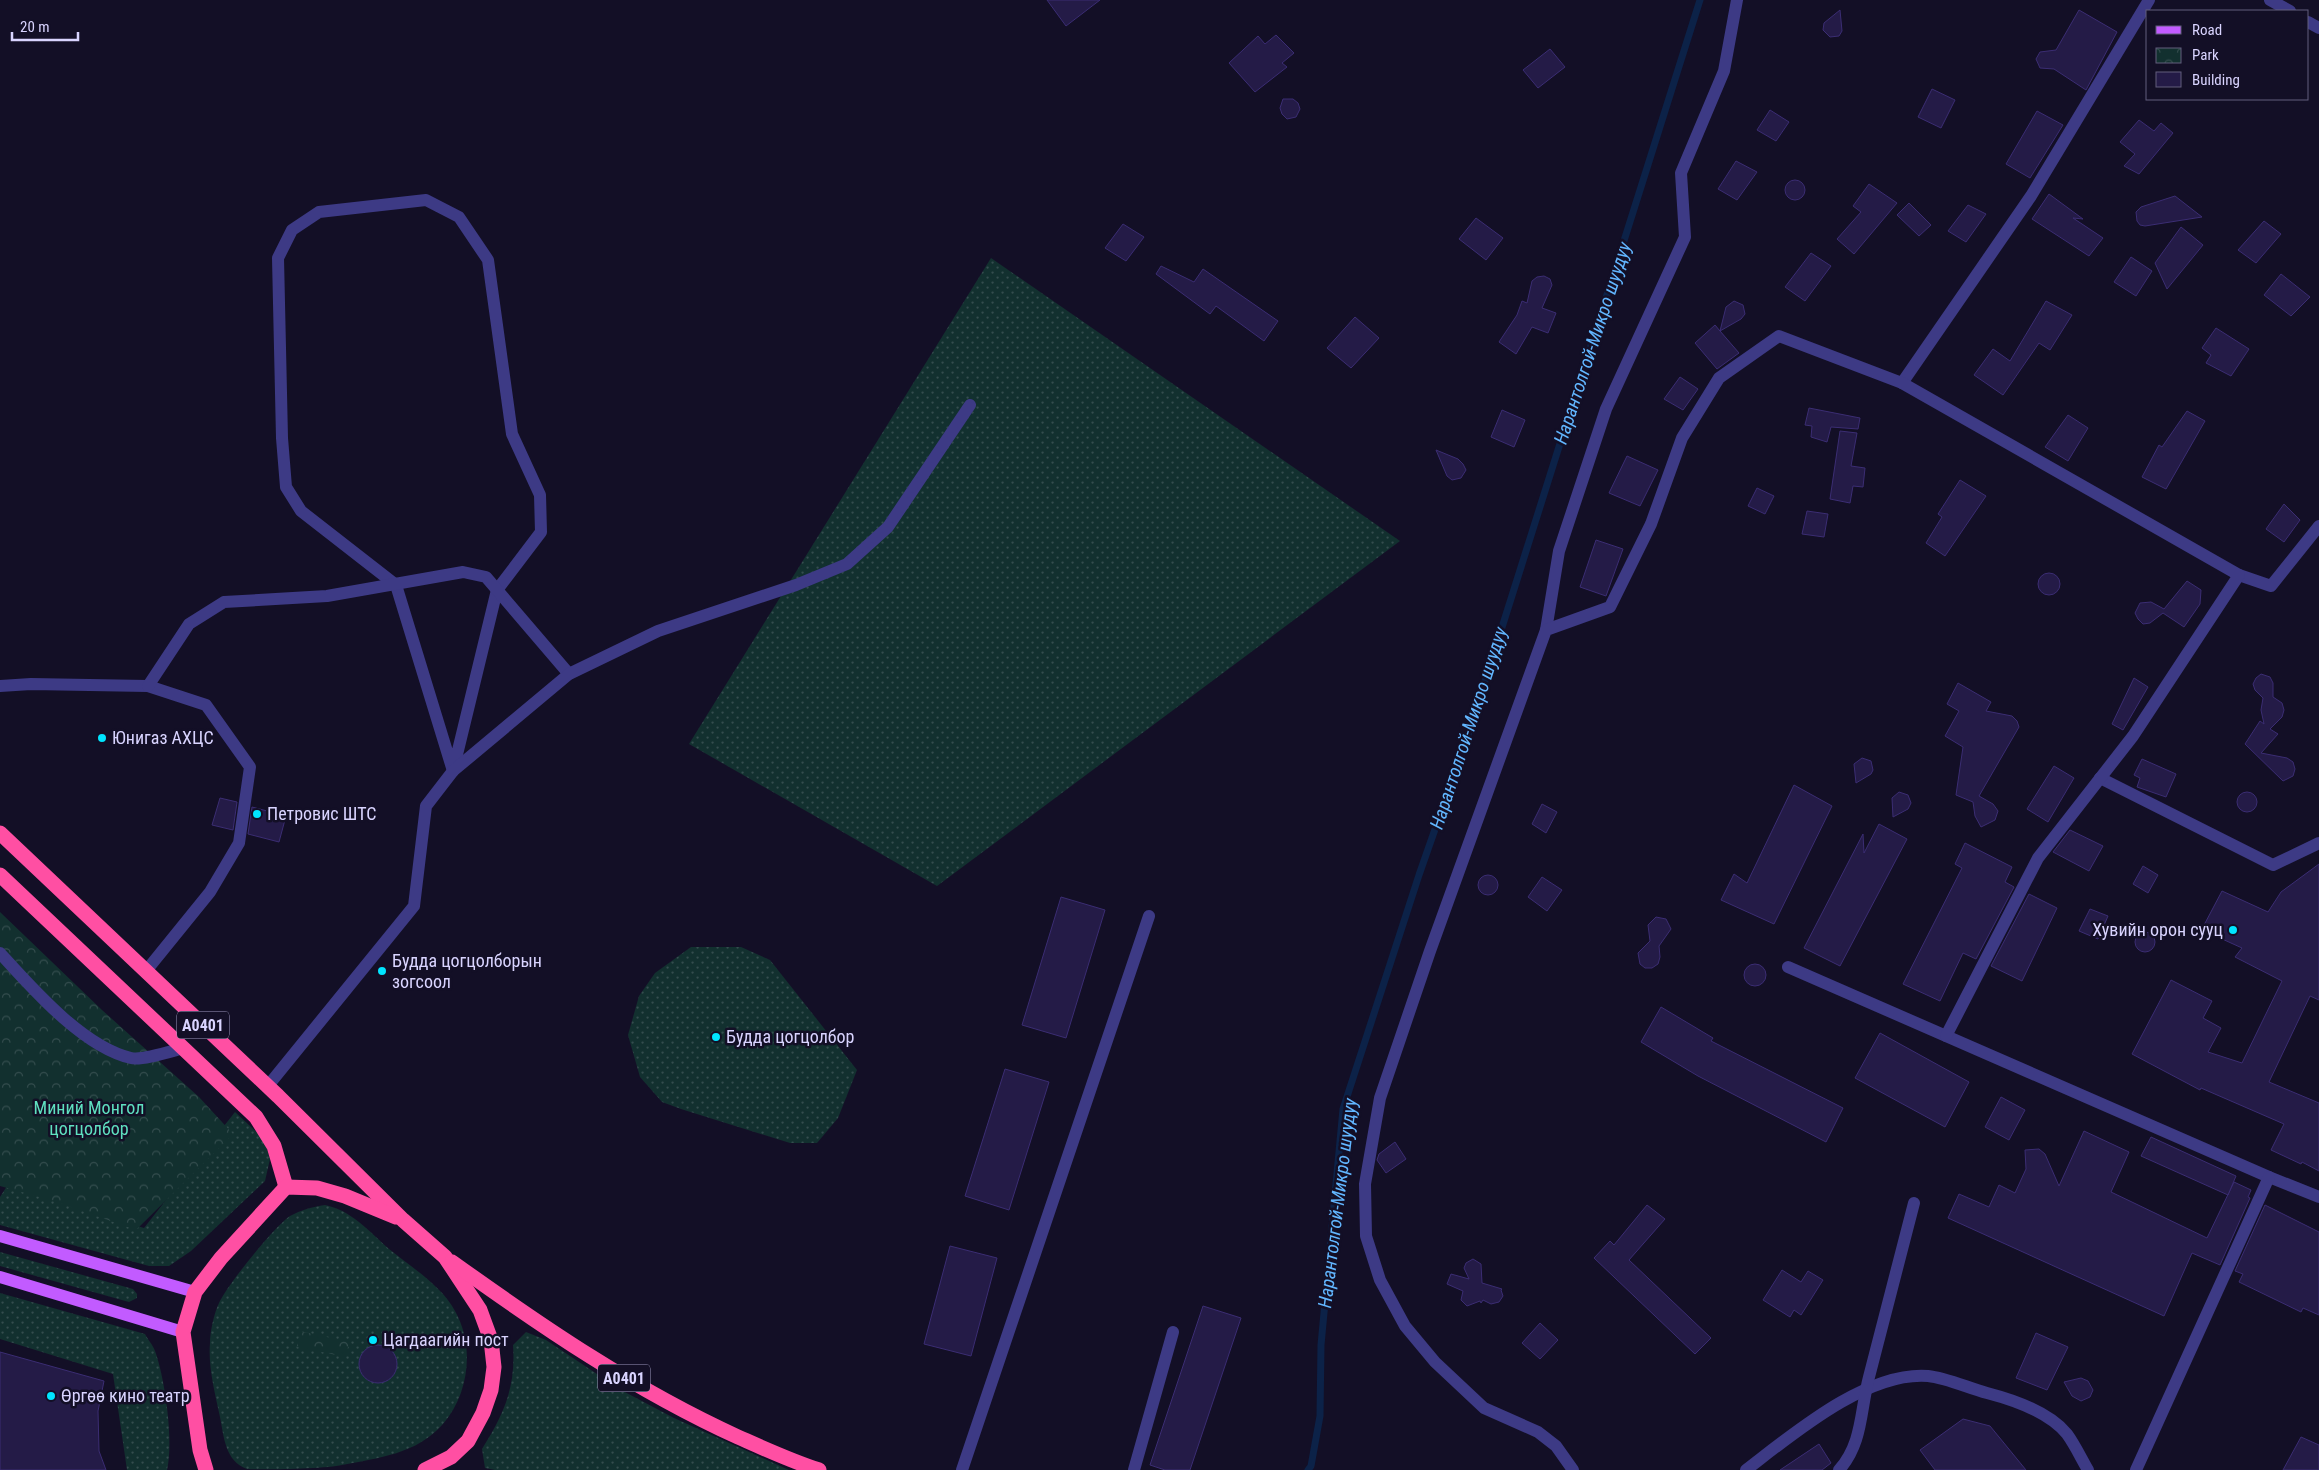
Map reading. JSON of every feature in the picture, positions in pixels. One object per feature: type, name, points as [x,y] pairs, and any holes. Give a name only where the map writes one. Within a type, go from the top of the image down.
[{"type":"highway","name":"A0401","points":[[0,833],[267,1087],[403,1220],[444,1257],[542,1327],[633,1384],[688,1414],[797,1463],[820,1470]]},
{"type":"highway","name":"A0401","points":[[0,874],[256,1117],[274,1146],[286,1187],[316,1188],[345,1196],[403,1220]]},
{"type":"highway","points":[[206,1470],[199,1440],[183,1332],[195,1292],[221,1258],[286,1187]]},
{"type":"highway","name":"A0401","points":[[425,1470],[450,1457],[468,1441],[484,1413],[491,1390],[494,1367],[491,1340],[480,1310],[444,1257]]},
{"type":"main road","points":[[0,1236],[195,1292]]},
{"type":"main road","points":[[0,1278],[183,1332]]},
{"type":"lane","points":[[1573,1470],[1556,1446],[1538,1432],[1484,1408],[1436,1362],[1405,1326],[1380,1280],[1366,1236],[1365,1184],[1380,1098],[1430,951],[1546,630],[1559,551],[1606,409],[1685,237],[1681,173],[1724,71],[1736,0]]},
{"type":"lane","points":[[1902,382],[2031,196],[2148,0]]},
{"type":"lane","points":[[2270,0],[2288,10]]},
{"type":"lane","points":[[426,200],[459,217],[488,260],[512,434],[540,495],[541,532],[497,590],[453,771],[396,585],[301,511],[286,487],[282,438],[278,258],[292,230],[319,212],[426,200]]},
{"type":"lane","points":[[1546,630],[1610,607],[1651,524],[1682,438],[1719,378],[1779,336],[1902,382],[2239,575],[2271,586],[2319,526]]},
{"type":"lane","points":[[267,1087],[414,906],[426,806],[453,771],[569,674],[658,631],[796,585],[847,564],[888,527],[970,405]]},
{"type":"lane","points":[[148,686],[189,624],[224,602],[328,596],[463,572],[486,577],[569,674]]},
{"type":"lane","points":[[1946,1036],[2038,858],[2133,736],[2239,575]]},
{"type":"lane","points":[[0,686],[31,684],[148,686],[206,705],[250,767],[239,843],[210,892],[146,971]]},
{"type":"lane","points":[[2100,778],[2273,866],[2319,843]]},
{"type":"lane","points":[[962,1470],[1149,916]]},
{"type":"lane","points":[[0,952],[39,996],[80,1032],[110,1049],[132,1059],[184,1048]]},
{"type":"lane","points":[[1788,967],[2268,1177],[2319,1196]]},
{"type":"lane","points":[[2136,1470],[2268,1177]]},
{"type":"lane","points":[[1839,1470],[1850,1457],[1859,1434],[1866,1389],[1914,1203]]},
{"type":"lane","points":[[1134,1470],[1173,1332]]},
{"type":"lane","points":[[1746,1470],[1802,1426],[1866,1389],[1896,1379],[1929,1376],[1994,1395],[2044,1415],[2066,1434],[2088,1470]]},
{"type":"green space","points":[[991,258],[1400,541],[937,886],[689,744]]},
{"type":"green space","name":"Миний Монгол цогцолбор","points":[[0,912],[102,1010],[199,1097],[233,1134],[136,1230],[54,1201],[0,1186]]},
{"type":"green space","points":[[691,947],[741,947],[770,960],[857,1070],[838,1118],[817,1143],[790,1143],[662,1102],[640,1077],[628,1035],[639,996],[655,973]]},
{"type":"green space","points":[[235,1112],[264,1139],[270,1159],[265,1181],[191,1251],[169,1266],[149,1266],[0,1225],[0,1197],[7,1186],[144,1228]]},
{"type":"green space","points":[[325,1205],[343,1212],[360,1222],[389,1249],[434,1285],[449,1302],[461,1325],[467,1354],[466,1369],[459,1399],[452,1412],[433,1434],[421,1442],[396,1453],[334,1466],[293,1469],[247,1469],[234,1460],[227,1448],[214,1389],[210,1352],[215,1312],[241,1270],[283,1222],[298,1212]]},
{"type":"green space","points":[[0,1252],[133,1289],[137,1294],[137,1298],[129,1302],[0,1266]]},
{"type":"green space","points":[[0,1293],[145,1334],[155,1351],[165,1393],[169,1428],[167,1470],[127,1470],[113,1374],[0,1339]]},
{"type":"green space","points":[[300,1331],[349,1342],[346,1357],[297,1347]]},
{"type":"green space","points":[[526,1332],[546,1340],[621,1390],[674,1418],[789,1470],[495,1470],[485,1468],[482,1449],[497,1424],[507,1400],[513,1374],[513,1345]]},
{"type":"building","points":[[1047,0],[1100,0],[1066,26]]},
{"type":"building","points":[[1840,10],[1842,31],[1839,36],[1830,37],[1823,30],[1824,23]]},
{"type":"building","points":[[2079,10],[2117,32],[2086,90],[2054,69],[2040,68],[2036,59],[2040,52],[2056,50]]},
{"type":"building","points":[[1276,35],[1294,53],[1282,63],[1287,67],[1255,92],[1229,63],[1258,36],[1265,44]]},
{"type":"building","points":[[1550,49],[1565,67],[1538,88],[1523,70]]},
{"type":"building","points":[[1932,89],[1955,100],[1941,128],[1918,117]]},
{"type":"building","points":[[1283,99],[1293,99],[1298,103],[1300,109],[1296,117],[1287,119],[1282,114],[1280,108]]},
{"type":"building","points":[[1770,110],[1789,122],[1776,141],[1757,130]]},
{"type":"building","points":[[2037,111],[2063,125],[2030,178],[2006,164]]},
{"type":"building","points":[[2139,120],[2154,131],[2161,123],[2173,133],[2139,174],[2124,166],[2135,154],[2120,142]]},
{"type":"building","points":[[1736,161],[1757,172],[1737,200],[1718,189]]},
{"type":"building","points":[[1795,180],[1802,183],[1805,190],[1802,197],[1795,200],[1788,197],[1785,190],[1788,183]]},
{"type":"building","points":[[1869,184],[1897,203],[1854,254],[1837,239],[1861,212],[1853,206]]},
{"type":"building","points":[[2049,194],[2083,219],[2073,218],[2103,238],[2089,256],[2032,219]]},
{"type":"building","points":[[2175,196],[2202,217],[2145,226],[2140,225],[2137,221],[2136,212],[2141,207]]},
{"type":"building","points":[[1909,203],[1931,225],[1919,236],[1897,215]]},
{"type":"building","points":[[1968,205],[1986,214],[1966,242],[1948,231]]},
{"type":"building","points":[[1476,218],[1503,238],[1486,260],[1459,239]]},
{"type":"building","points":[[2264,221],[2281,234],[2256,263],[2238,250]]},
{"type":"building","points":[[1123,224],[1144,237],[1126,261],[1105,248]]},
{"type":"building","points":[[2181,227],[2203,245],[2167,289],[2155,263]]},
{"type":"building","points":[[1811,253],[1831,266],[1805,301],[1785,287]]},
{"type":"building","points":[[2131,257],[2152,271],[2136,296],[2114,282]]},
{"type":"building","points":[[1161,266],[1194,282],[1203,269],[1278,321],[1264,341],[1216,306],[1210,314],[1156,274]]},
{"type":"building","points":[[2281,274],[2310,297],[2291,316],[2264,295]]},
{"type":"building","points":[[1544,276],[1550,279],[1552,285],[1542,308],[1556,313],[1548,333],[1532,327],[1516,354],[1499,342],[1517,315],[1522,301],[1527,303],[1532,281],[1537,277]]},
{"type":"building","points":[[1734,301],[1743,305],[1745,314],[1741,319],[1720,331],[1726,307]]},
{"type":"building","points":[[2046,301],[2072,315],[2050,350],[2039,343],[2003,395],[1974,375],[1993,349],[2010,361]]},
{"type":"building","points":[[1355,317],[1379,338],[1351,368],[1327,348]]},
{"type":"building","points":[[1715,325],[1739,353],[1717,369],[1695,343]]},
{"type":"building","points":[[2216,328],[2249,349],[2231,376],[2206,363],[2211,355],[2202,348]]},
{"type":"building","points":[[1680,377],[1698,389],[1683,410],[1664,399]]},
{"type":"building","points":[[1809,408],[1860,418],[1858,429],[1831,427],[1827,442],[1811,437],[1812,426],[1805,425]]},
{"type":"building","points":[[1502,410],[1525,420],[1514,447],[1491,437]]},
{"type":"building","points":[[2187,411],[2205,421],[2166,489],[2142,477],[2159,445],[2162,447]]},
{"type":"building","points":[[2068,415],[2088,428],[2068,461],[2045,447]]},
{"type":"building","points":[[1840,431],[1857,433],[1851,466],[1865,468],[1863,487],[1853,486],[1850,503],[1830,499]]},
{"type":"building","points":[[1436,450],[1458,459],[1463,464],[1466,470],[1461,478],[1452,480],[1447,476]]},
{"type":"building","points":[[1627,456],[1658,470],[1640,506],[1609,493]]},
{"type":"building","points":[[1960,480],[1986,496],[1945,556],[1926,543],[1942,517],[1938,514]]},
{"type":"building","points":[[1757,488],[1774,496],[1765,514],[1748,506]]},
{"type":"building","points":[[2284,504],[2300,520],[2284,542],[2266,529]]},
{"type":"building","points":[[1807,511],[1828,514],[1824,537],[1802,534]]},
{"type":"building","points":[[1596,540],[1623,549],[1606,596],[1580,587]]},
{"type":"building","points":[[2049,573],[2057,576],[2060,584],[2057,592],[2049,595],[2041,592],[2038,584],[2041,576]]},
{"type":"building","points":[[2187,581],[2201,590],[2200,604],[2184,627],[2163,613],[2150,623],[2143,624],[2138,619],[2135,613],[2140,603],[2151,602],[2164,609]]},
{"type":"building","points":[[2261,674],[2270,677],[2273,683],[2273,697],[2282,703],[2284,710],[2282,717],[2270,729],[2278,734],[2261,753],[2287,758],[2293,762],[2295,769],[2293,776],[2283,781],[2245,744],[2260,721],[2264,724],[2261,710],[2263,698],[2255,690],[2253,684]]},
{"type":"building","points":[[2134,678],[2148,687],[2123,730],[2112,724]]},
{"type":"building","points":[[1958,683],[1991,702],[1986,711],[2012,716],[2017,721],[2019,727],[1979,796],[1993,804],[1998,811],[1995,820],[1981,827],[1975,816],[1973,802],[1956,795],[1963,747],[1945,736],[1959,711],[1947,704]]},
{"type":"building","points":[[1862,758],[1871,761],[1873,770],[1871,774],[1856,783],[1854,764]]},
{"type":"building","points":[[2142,759],[2176,774],[2166,797],[2137,787],[2140,778],[2134,775]]},
{"type":"building","points":[[2054,766],[2074,778],[2048,822],[2027,809]]},
{"type":"building","points":[[1794,785],[1832,806],[1774,924],[1721,900],[1734,874],[1747,883]]},
{"type":"building","points":[[1899,792],[1908,795],[1911,803],[1908,809],[1893,817],[1892,798]]},
{"type":"building","points":[[2247,792],[2254,795],[2257,802],[2254,809],[2247,812],[2240,809],[2237,802],[2240,795]]},
{"type":"building","points":[[220,798],[237,802],[233,830],[212,825]]},
{"type":"building","points":[[1542,804],[1557,812],[1546,833],[1532,824]]},
{"type":"building","points":[[252,807],[286,816],[279,842],[248,834]]},
{"type":"building","points":[[1879,824],[1907,839],[1840,966],[1804,948],[1863,834],[1864,853]]},
{"type":"building","points":[[2070,830],[2103,846],[2089,871],[2053,852]]},
{"type":"building","points":[[1965,843],[2012,867],[2005,882],[2014,887],[1976,959],[1963,953],[1940,1001],[1903,984],[1962,868],[1955,864]]},
{"type":"building","points":[[2319,864],[2319,1000],[2310,996],[2269,1082],[2319,1103],[2319,1171],[2271,1150],[2284,1124],[2201,1088],[2200,1090],[2132,1054],[2171,980],[2212,1001],[2203,1018],[2221,1028],[2208,1052],[2242,1063],[2282,981],[2235,957],[2242,948],[2220,938],[2203,927],[2222,891],[2268,912],[2281,892]]},
{"type":"building","points":[[2143,866],[2158,875],[2148,893],[2133,884]]},
{"type":"building","points":[[1488,875],[1495,878],[1498,885],[1495,892],[1488,895],[1481,892],[1478,885],[1481,878]]},
{"type":"building","points":[[1542,877],[1562,890],[1547,911],[1528,897]]},
{"type":"building","points":[[2029,894],[2057,908],[2022,981],[1991,966]]},
{"type":"building","points":[[1061,897],[1105,910],[1066,1038],[1022,1025]]},
{"type":"building","points":[[2090,909],[2108,916],[2098,939],[2079,931]]},
{"type":"building","points":[[1656,917],[1666,919],[1671,929],[1659,946],[1660,957],[1658,964],[1652,968],[1645,968],[1640,964],[1638,953],[1650,941],[1648,925]]},
{"type":"building","points":[[2145,932],[2152,935],[2155,942],[2152,949],[2145,952],[2138,949],[2135,942],[2138,935]]},
{"type":"building","points":[[1755,964],[1763,967],[1766,975],[1763,983],[1755,986],[1747,983],[1744,975],[1747,967]]},
{"type":"building","points":[[1661,1007],[1713,1038],[1711,1041],[1843,1108],[1826,1142],[1698,1076],[1641,1042]]},
{"type":"building","points":[[1880,1033],[1969,1082],[1945,1127],[1855,1078]]},
{"type":"building","points":[[1005,1069],[1049,1082],[1009,1210],[965,1196]]},
{"type":"building","points":[[2001,1097],[2025,1110],[2009,1140],[1985,1127]]},
{"type":"building","points":[[2084,1131],[2129,1152],[2111,1192],[2207,1238],[2234,1182],[2251,1190],[2248,1197],[2250,1198],[2220,1265],[2192,1253],[2164,1316],[1948,1218],[1959,1194],[1989,1207],[1999,1185],[2015,1193],[2026,1169],[2025,1150],[2039,1149],[2045,1154],[2059,1186]]},
{"type":"building","points":[[2151,1137],[2236,1176],[2228,1195],[2141,1156]]},
{"type":"building","points":[[1395,1142],[1406,1159],[1386,1173],[1377,1160],[1379,1154]]},
{"type":"building","points":[[1647,1205],[1665,1219],[1629,1260],[1711,1338],[1695,1354],[1594,1258],[1610,1241],[1614,1245]]},
{"type":"building","points":[[2265,1205],[2319,1232],[2319,1315],[2303,1308],[2301,1312],[2239,1282],[2243,1274],[2235,1271]]},
{"type":"building","points":[[950,1246],[997,1258],[971,1356],[924,1344]]},
{"type":"building","points":[[1473,1259],[1481,1264],[1482,1283],[1502,1289],[1503,1296],[1499,1302],[1491,1304],[1483,1300],[1481,1303],[1480,1301],[1467,1306],[1461,1300],[1463,1291],[1447,1284],[1451,1274],[1469,1279],[1464,1268],[1466,1263]]},
{"type":"building","points":[[1782,1270],[1801,1282],[1808,1271],[1823,1280],[1801,1315],[1794,1310],[1790,1317],[1763,1300]]},
{"type":"building","points":[[1203,1306],[1241,1318],[1190,1470],[1165,1470],[1150,1465]]},
{"type":"building","points":[[1540,1323],[1558,1340],[1540,1359],[1522,1343]]},
{"type":"building","points":[[2036,1333],[2068,1347],[2047,1390],[2016,1378]]},
{"type":"building","points":[[378,1345],[391,1351],[397,1364],[391,1377],[378,1383],[365,1377],[359,1364],[365,1351]]},
{"type":"building","name":"Өргөө кино театр","points":[[0,1352],[104,1381],[98,1411],[99,1451],[106,1470],[0,1470]]},
{"type":"building","points":[[2081,1378],[2088,1381],[2093,1390],[2090,1397],[2081,1401],[2072,1396],[2064,1382]]},
{"type":"building","points":[[1963,1419],[1990,1426],[2026,1470],[1935,1470],[1920,1450]]},
{"type":"building","points":[[2301,1437],[2319,1445],[2319,1470],[2283,1470]]},
{"type":"building","points":[[1819,1444],[1831,1463],[1822,1470],[1780,1470]]},
{"type":"waterway","name":"Нарантолгой-Микро шуудуу","points":[[1308,1470],[1311,1466],[1320,1416],[1321,1345],[1343,1109],[1419,875],[1468,735],[1700,0]]},
{"type":"place","name":"Юнигаз АХЦС","points":[[102,738]]},
{"type":"place","name":"Петровис ШТС","points":[[257,814]]},
{"type":"place","name":"Хувийн орон сууц","points":[[2233,930]]},
{"type":"place","name":"Будда цогцолборын зогсоол","points":[[382,971]]},
{"type":"place","name":"Будда цогцолбор","points":[[716,1037]]},
{"type":"place","name":"Цагдаагийн пост","points":[[373,1340]]},
{"type":"place","name":"Өргөө кино театр","points":[[51,1396]]}]
